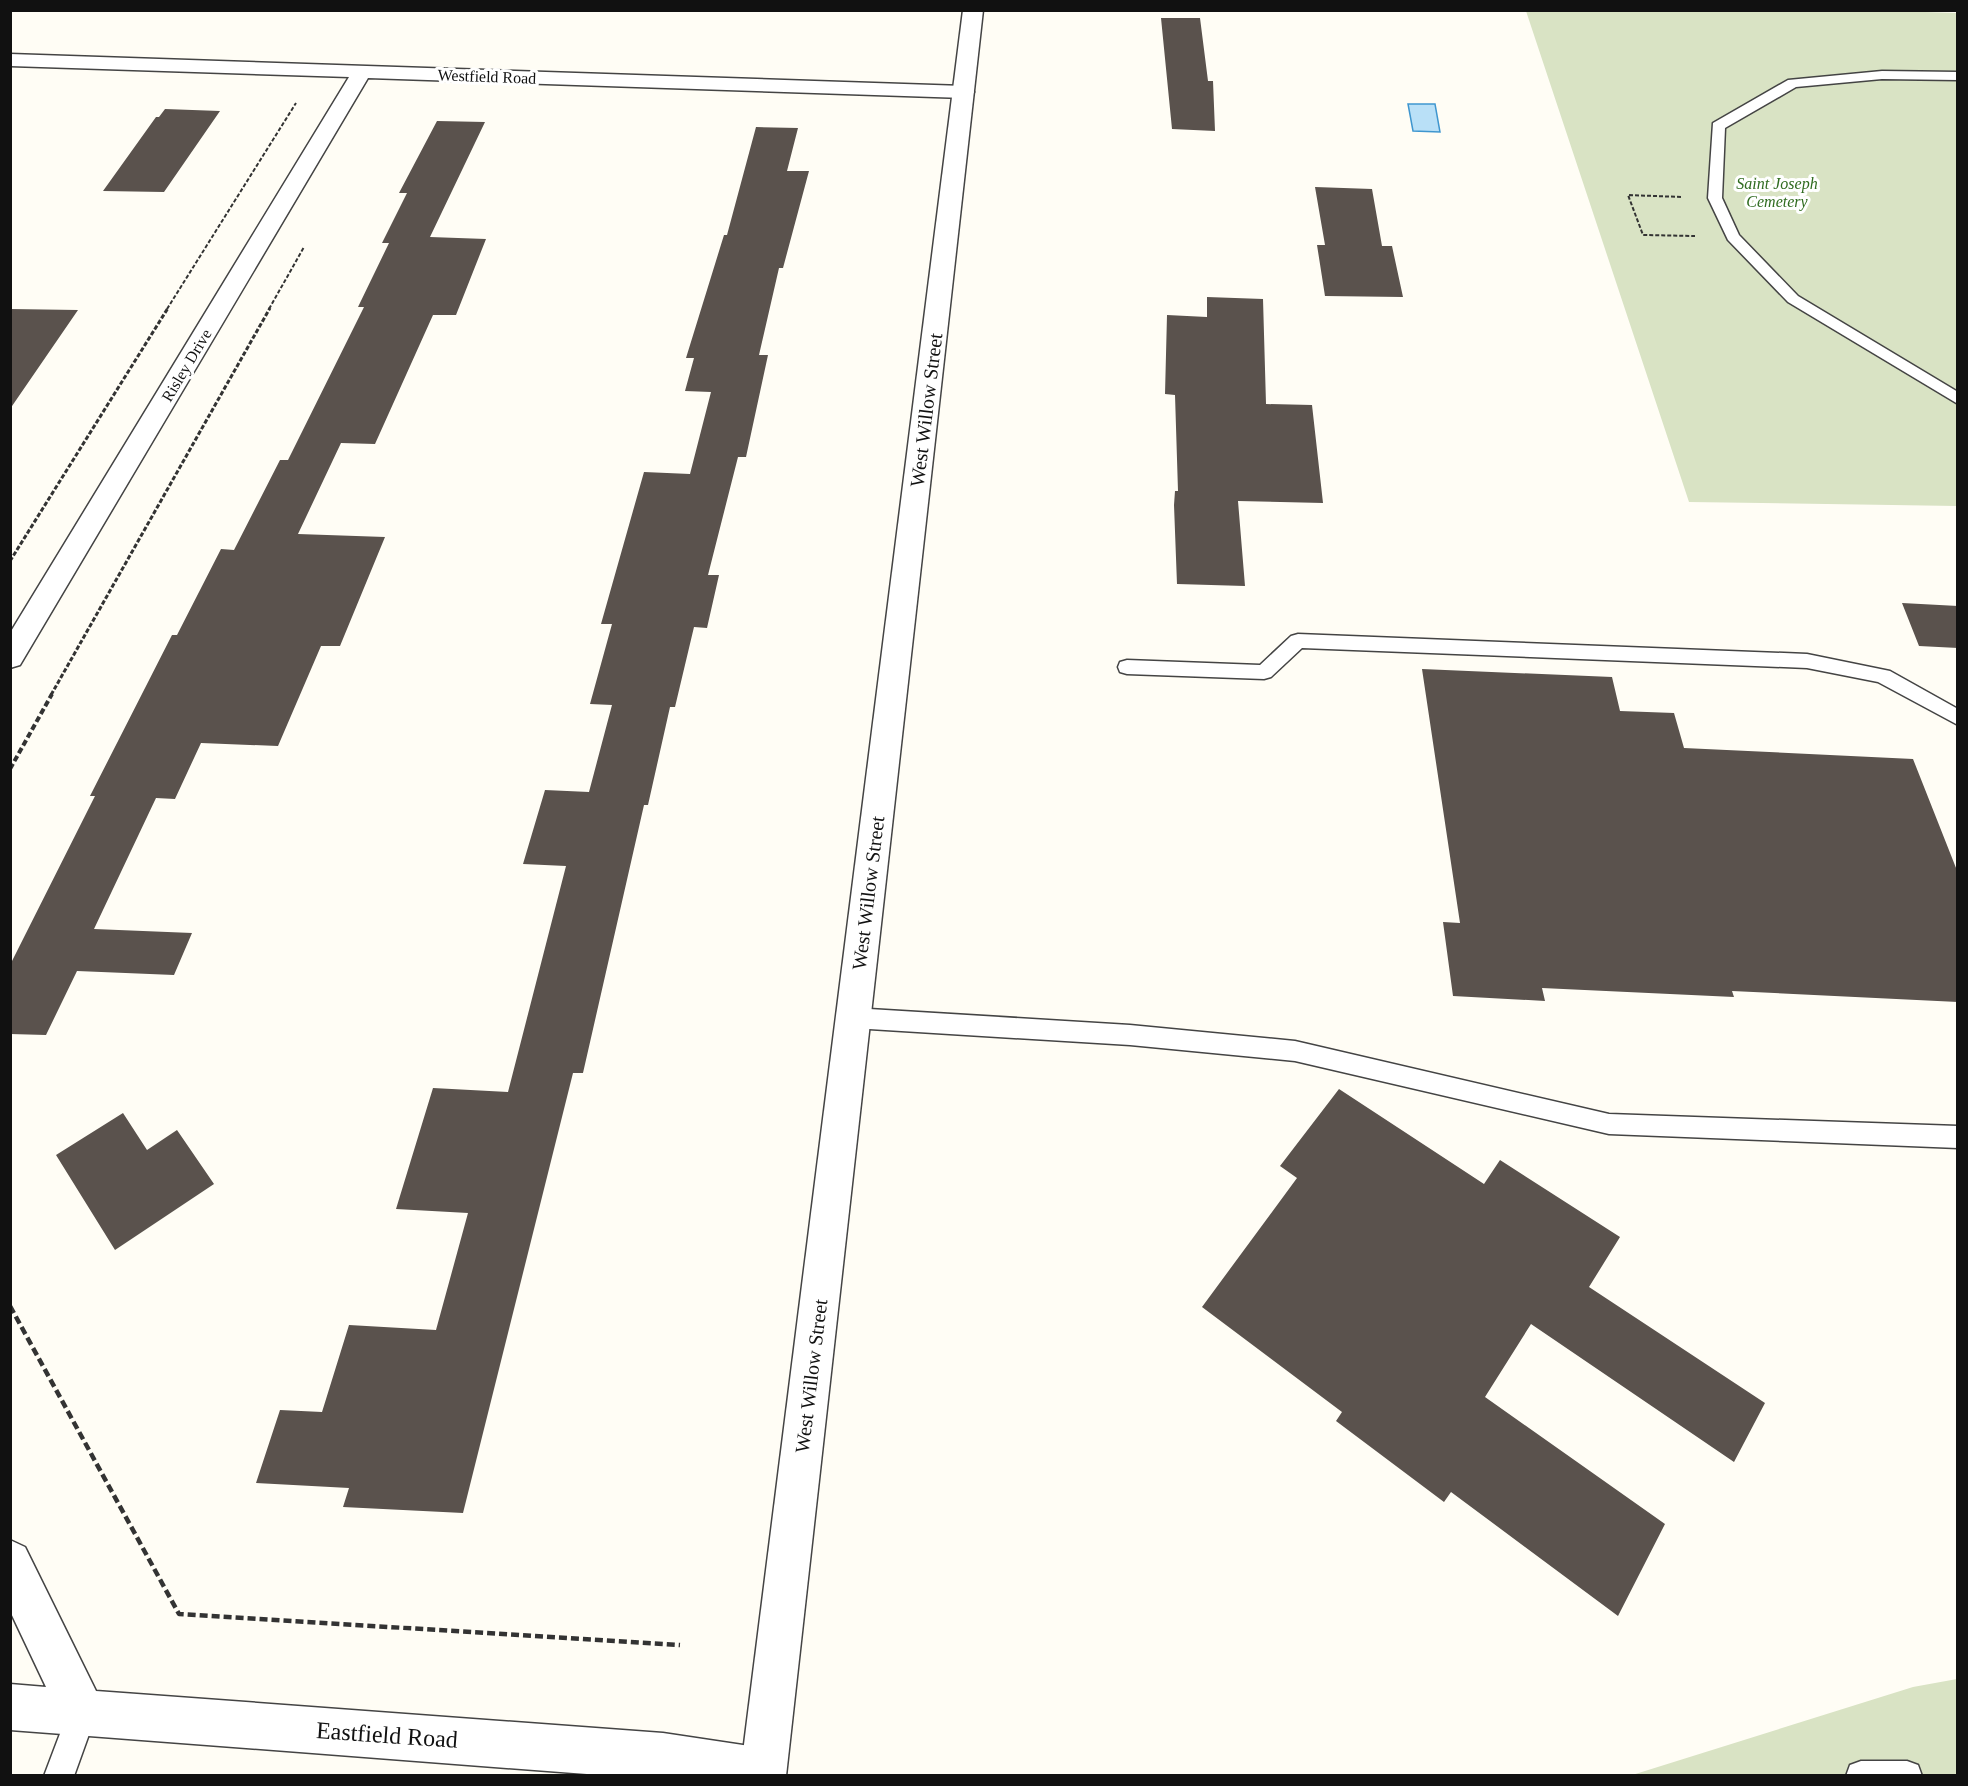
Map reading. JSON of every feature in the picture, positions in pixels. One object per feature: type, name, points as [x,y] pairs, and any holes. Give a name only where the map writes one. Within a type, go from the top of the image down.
[{"type":"street","name":"West Willow Street","points":[[763,1773],[973,10]]},
{"type":"street","name":"Westfield Road","points":[[10,60],[964,92]]},
{"type":"street","name":"Risley Drive","points":[[10,658],[362,72]]},
{"type":"street","points":[[10,1562],[82,1712]]},
{"type":"street","name":"Eastfield Road","points":[[10,1707],[663,1756],[763,1773]]},
{"type":"lane","points":[[1958,76],[1882,75],[1793,83],[1718,126],[1715,198],[1733,237],[1793,299],[1958,399]]},
{"type":"lane","points":[[1127,667],[1264,672],[1298,641],[1807,661],[1883,676],[1958,718]]},
{"type":"lane","points":[[853,1018],[1130,1035],[1295,1052],[1609,1124],[1958,1137]]},
{"type":"lane","points":[[59,1776],[82,1712]]},
{"type":"lane","points":[[1860,1776],[1865,1774],[1907,1776]]},
{"type":"path","points":[[10,561],[297,102]]},
{"type":"path","points":[[1715,198],[1628,195],[1643,235],[1733,237]]},
{"type":"path","points":[[10,769],[304,248]]},
{"type":"path","points":[[10,1306],[179,1614],[680,1645]]},
{"type":"green space","name":"Saint Joseph Cemetery","points":[[1862,10],[1957,13],[1957,506],[1689,502],[1526,11]]},
{"type":"green space","points":[[1957,1679],[1957,1775],[1629,1776],[1913,1687]]},
{"type":"water","points":[[1408,104],[1435,104],[1440,132],[1413,131]]},
{"type":"building","points":[[1161,18],[1200,18],[1208,81],[1213,81],[1215,131],[1172,129]]},
{"type":"building","points":[[165,109],[220,111],[164,192],[103,191],[156,117],[159,117]]},
{"type":"building","points":[[437,121],[485,122],[430,237],[486,239],[456,315],[433,315],[375,444],[341,443],[298,534],[385,537],[340,646],[321,646],[278,746],[201,743],[175,799],[156,798],[94,929],[192,933],[174,975],[77,971],[46,1035],[10,1034],[10,965],[95,796],[90,796],[172,635],[177,635],[221,549],[234,550],[280,460],[288,460],[364,307],[358,307],[389,243],[382,243],[407,193],[399,193]]},
{"type":"building","points":[[756,127],[798,128],[787,171],[809,171],[783,268],[779,268],[759,355],[768,355],[746,457],[738,457],[708,575],[719,575],[707,628],[694,627],[675,707],[670,707],[648,805],[644,805],[583,1073],[573,1073],[463,1513],[343,1507],[349,1488],[256,1483],[280,1410],[322,1412],[349,1325],[436,1330],[468,1213],[396,1209],[433,1088],[508,1092],[566,866],[523,864],[545,790],[589,792],[612,705],[590,704],[612,624],[601,624],[644,472],[690,474],[711,392],[685,391],[694,358],[686,358],[724,235],[727,235]]},
{"type":"building","points":[[1315,187],[1372,189],[1382,246],[1392,246],[1403,297],[1325,296],[1317,245],[1325,245]]},
{"type":"building","points":[[1207,297],[1263,299],[1266,404],[1312,405],[1323,503],[1238,501],[1245,586],[1177,584],[1174,505],[1175,491],[1178,491],[1175,395],[1165,394],[1167,315],[1207,317]]},
{"type":"building","points":[[10,309],[78,310],[10,409]]},
{"type":"building","points":[[1902,603],[1958,606],[1958,648],[1919,646]]},
{"type":"building","points":[[1422,669],[1612,677],[1620,711],[1674,713],[1684,748],[1913,759],[1958,873],[1958,1002],[1732,991],[1734,997],[1542,988],[1545,1001],[1453,996],[1443,922],[1460,923]]},
{"type":"building","points":[[1339,1089],[1484,1184],[1500,1160],[1620,1237],[1589,1287],[1765,1403],[1734,1462],[1531,1324],[1485,1397],[1665,1524],[1618,1616],[1451,1492],[1444,1502],[1336,1421],[1342,1412],[1202,1307],[1297,1178],[1280,1166]]},
{"type":"building","points":[[123,1113],[147,1150],[177,1130],[214,1184],[115,1250],[56,1155]]}]
